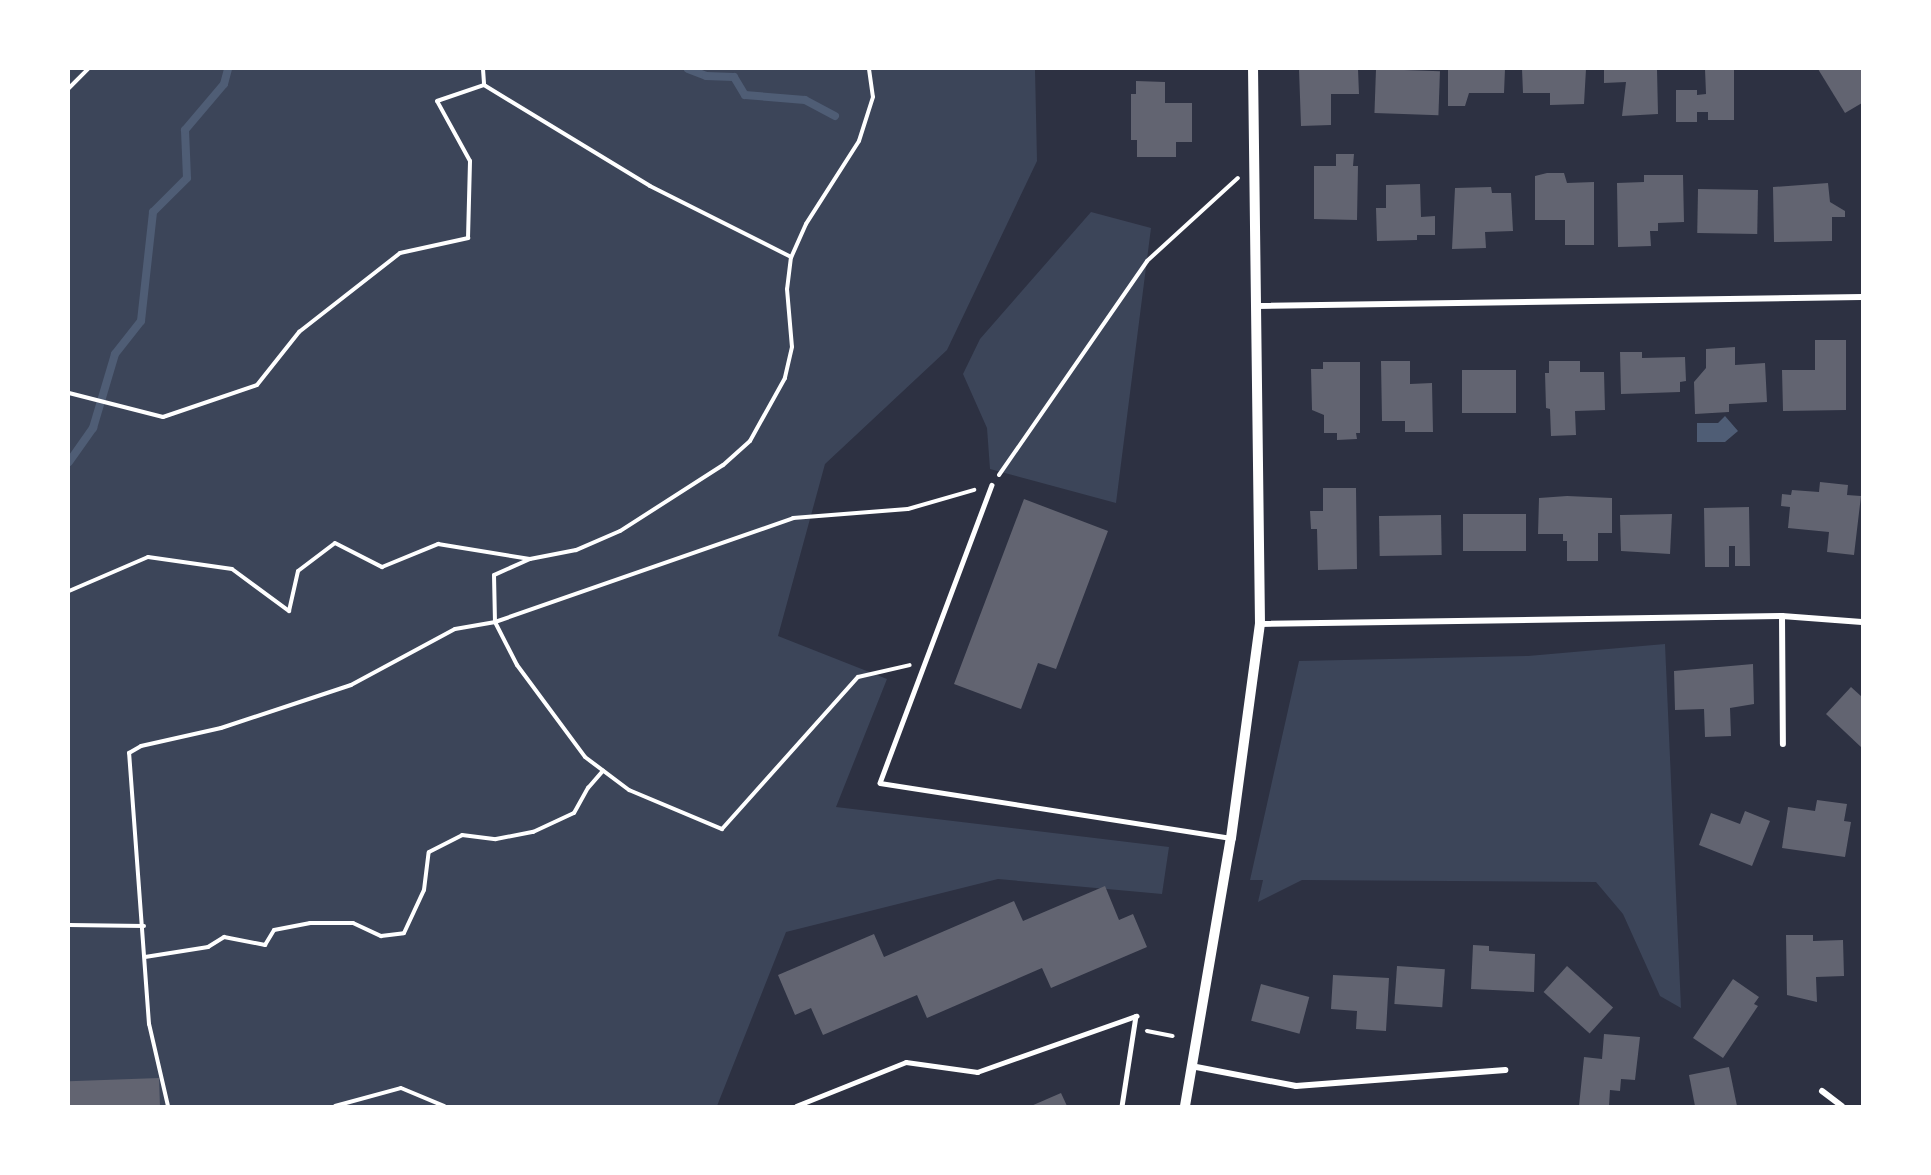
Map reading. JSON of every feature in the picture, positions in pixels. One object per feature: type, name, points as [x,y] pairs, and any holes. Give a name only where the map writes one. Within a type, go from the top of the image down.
[{"type":"street","points":[[1185,1106],[1231,838],[1260,624],[1253,69]]},
{"type":"street","points":[[1257,306],[1862,297]]},
{"type":"street","points":[[1260,624],[1782,616],[1862,622]]},
{"type":"street","points":[[1782,616],[1783,744]]},
{"type":"street","points":[[1191,1066],[1296,1086],[1505,1070]]},
{"type":"street","points":[[1822,1090],[1842,1106]]},
{"type":"lane","points":[[992,485],[880,783],[1231,838]]},
{"type":"lane","points":[[796,1106],[906,1062],[977,1072],[1136,1016],[1122,1106]]},
{"type":"path","points":[[69,88],[88,69]]},
{"type":"path","points":[[483,69],[484,85]]},
{"type":"path","points":[[869,69],[873,97],[859,141],[806,224],[791,257],[788,289],[792,347],[785,378],[750,441],[723,465],[620,531],[576,550],[531,559],[494,575],[495,622],[517,665],[585,757],[629,790],[722,828],[858,677],[925,662]]},
{"type":"path","points":[[69,393],[163,417],[256,385],[299,332],[400,253],[468,238],[470,161],[437,101],[484,85],[651,186],[791,257]]},
{"type":"path","points":[[168,1106],[149,1024],[144,926],[129,753],[141,746],[221,728],[351,686],[455,629],[495,622],[793,518],[908,509],[992,485],[1147,261],[1239,177],[1256,169]]},
{"type":"path","points":[[69,591],[148,556],[232,569],[290,611],[298,571],[335,543],[382,567],[438,544],[531,559]]},
{"type":"path","points":[[145,957],[208,947],[224,938],[265,945],[274,930],[310,923],[353,923],[381,936],[404,933],[424,890],[429,852],[462,835],[496,839],[532,832],[574,813],[588,788],[603,771]]},
{"type":"path","points":[[69,925],[144,926]]},
{"type":"path","points":[[1134,1028],[1173,1036]]},
{"type":"path","points":[[335,1106],[401,1088],[444,1106]]},
{"type":"shaded area","points":[[69,69],[1035,69],[1037,161],[947,350],[825,464],[778,636],[887,679],[836,807],[1169,847],[1162,894],[998,879],[786,932],[717,1106],[69,1106]]},
{"type":"shaded area","points":[[1091,212],[1151,228],[1116,503],[990,469],[987,428],[963,374],[980,339]]},
{"type":"shaded area","points":[[1725,416],[1738,431],[1725,442],[1697,442],[1697,423],[1718,423]]},
{"type":"shaded area","points":[[1665,644],[1681,1008],[1660,996],[1623,914],[1596,882],[1302,880],[1258,902],[1263,880],[1250,880],[1299,661],[1528,656]]},
{"type":"building","points":[[1299,69],[1358,69],[1359,94],[1331,94],[1331,125],[1301,126]]},
{"type":"building","points":[[1376,69],[1440,71],[1438,115],[1374,113]]},
{"type":"building","points":[[1448,69],[1505,69],[1504,93],[1469,93],[1465,106],[1448,106]]},
{"type":"building","points":[[1522,69],[1586,69],[1584,104],[1550,105],[1550,93],[1523,93]]},
{"type":"building","points":[[1604,69],[1657,69],[1658,114],[1622,116],[1626,82],[1604,83]]},
{"type":"building","points":[[1705,69],[1734,69],[1734,120],[1708,120],[1708,112],[1697,112],[1697,122],[1676,122],[1676,90],[1697,90],[1697,95],[1706,94]]},
{"type":"building","points":[[1818,69],[1862,69],[1862,103],[1845,113]]},
{"type":"building","points":[[1136,81],[1165,82],[1165,103],[1192,103],[1192,142],[1176,142],[1176,157],[1137,157],[1137,140],[1131,140],[1131,94],[1136,94]]},
{"type":"building","points":[[1336,154],[1354,154],[1353,166],[1358,166],[1357,220],[1314,219],[1314,166],[1336,166]]},
{"type":"building","points":[[1564,173],[1567,183],[1594,182],[1594,245],[1565,245],[1565,220],[1535,220],[1535,176]]},
{"type":"building","points":[[1644,175],[1683,175],[1684,222],[1658,223],[1658,231],[1650,231],[1651,246],[1618,247],[1617,183],[1644,182]]},
{"type":"building","points":[[1828,183],[1830,202],[1845,211],[1845,217],[1832,217],[1832,241],[1774,242],[1773,187]]},
{"type":"building","points":[[1420,184],[1421,217],[1435,216],[1435,235],[1417,235],[1417,240],[1377,241],[1376,208],[1386,208],[1386,185]]},
{"type":"building","points":[[1491,187],[1492,193],[1511,193],[1513,231],[1485,232],[1486,248],[1452,249],[1455,188]]},
{"type":"building","points":[[1698,189],[1758,190],[1757,234],[1697,233]]},
{"type":"building","points":[[1815,340],[1846,340],[1846,410],[1783,411],[1782,370],[1815,370]]},
{"type":"building","points":[[1735,347],[1735,365],[1765,363],[1767,402],[1729,404],[1729,412],[1695,414],[1694,382],[1706,368],[1706,349]]},
{"type":"building","points":[[1620,352],[1642,352],[1642,358],[1685,357],[1686,381],[1680,382],[1680,392],[1621,394]]},
{"type":"building","points":[[1381,361],[1410,361],[1410,384],[1432,383],[1433,432],[1405,432],[1405,421],[1382,421]]},
{"type":"building","points":[[1549,361],[1580,361],[1580,372],[1604,372],[1605,410],[1575,411],[1576,435],[1551,436],[1550,409],[1546,408],[1545,373],[1549,373]]},
{"type":"building","points":[[1323,362],[1360,362],[1360,433],[1356,433],[1357,439],[1337,440],[1337,433],[1324,433],[1324,415],[1312,410],[1311,369],[1323,369]]},
{"type":"building","points":[[1462,370],[1516,370],[1516,413],[1462,413]]},
{"type":"building","points":[[1820,482],[1848,485],[1847,495],[1861,496],[1854,555],[1827,552],[1829,532],[1788,528],[1790,507],[1781,506],[1782,494],[1791,495],[1792,490],[1819,492]]},
{"type":"building","points":[[1323,488],[1356,488],[1357,569],[1318,570],[1317,529],[1311,529],[1310,511],[1323,511]]},
{"type":"building","points":[[1567,496],[1612,498],[1612,533],[1598,533],[1598,561],[1567,561],[1567,541],[1563,541],[1563,534],[1538,534],[1539,498]]},
{"type":"building","points":[[1024,499],[1108,531],[1056,669],[1038,663],[1021,709],[954,684]]},
{"type":"building","points":[[1749,507],[1750,566],[1735,566],[1735,546],[1729,546],[1729,567],[1705,567],[1704,508]]},
{"type":"building","points":[[1463,514],[1526,514],[1526,551],[1463,551]]},
{"type":"building","points":[[1672,514],[1670,554],[1621,551],[1620,515]]},
{"type":"building","points":[[1441,515],[1442,555],[1380,556],[1379,516]]},
{"type":"building","points":[[1753,664],[1754,704],[1730,708],[1731,736],[1705,737],[1704,709],[1675,710],[1674,671]]},
{"type":"building","points":[[1851,687],[1862,697],[1862,748],[1826,714]]},
{"type":"building","points":[[1817,800],[1847,804],[1844,821],[1851,822],[1845,857],[1782,848],[1788,807],[1815,811]]},
{"type":"building","points":[[1745,811],[1770,821],[1752,866],[1699,845],[1711,813],[1740,824]]},
{"type":"building","points":[[1105,886],[1119,920],[1133,914],[1147,947],[1051,988],[1042,968],[927,1018],[917,995],[823,1035],[811,1008],[795,1015],[778,975],[874,934],[884,957],[1014,901],[1023,921]]},
{"type":"building","points":[[1786,935],[1813,935],[1813,941],[1843,940],[1844,976],[1816,977],[1817,1002],[1787,995]]},
{"type":"building","points":[[1473,945],[1489,946],[1489,951],[1535,954],[1534,992],[1471,989]]},
{"type":"building","points":[[1397,966],[1445,969],[1442,1007],[1394,1004]]},
{"type":"building","points":[[1567,966],[1613,1007],[1590,1033],[1544,992]]},
{"type":"building","points":[[1333,975],[1389,978],[1386,1031],[1356,1029],[1357,1011],[1331,1009]]},
{"type":"building","points":[[1733,979],[1759,997],[1754,1004],[1758,1006],[1723,1058],[1693,1038]]},
{"type":"building","points":[[1261,984],[1309,997],[1299,1034],[1251,1021]]},
{"type":"building","points":[[1604,1034],[1640,1037],[1635,1080],[1621,1079],[1620,1091],[1610,1090],[1609,1106],[1579,1106],[1584,1057],[1602,1059]]},
{"type":"building","points":[[1729,1067],[1737,1106],[1695,1106],[1689,1075]]},
{"type":"building","points":[[159,1078],[160,1106],[70,1106],[69,1081]]},
{"type":"building","points":[[1061,1093],[1067,1106],[1031,1106]]},
{"type":"waterway","points":[[69,462],[93,428],[115,354],[141,321],[153,212],[187,178],[185,130],[224,84],[228,69]]},
{"type":"waterway","points":[[688,69],[706,76],[734,77],[745,95],[805,100],[835,116]]}]
